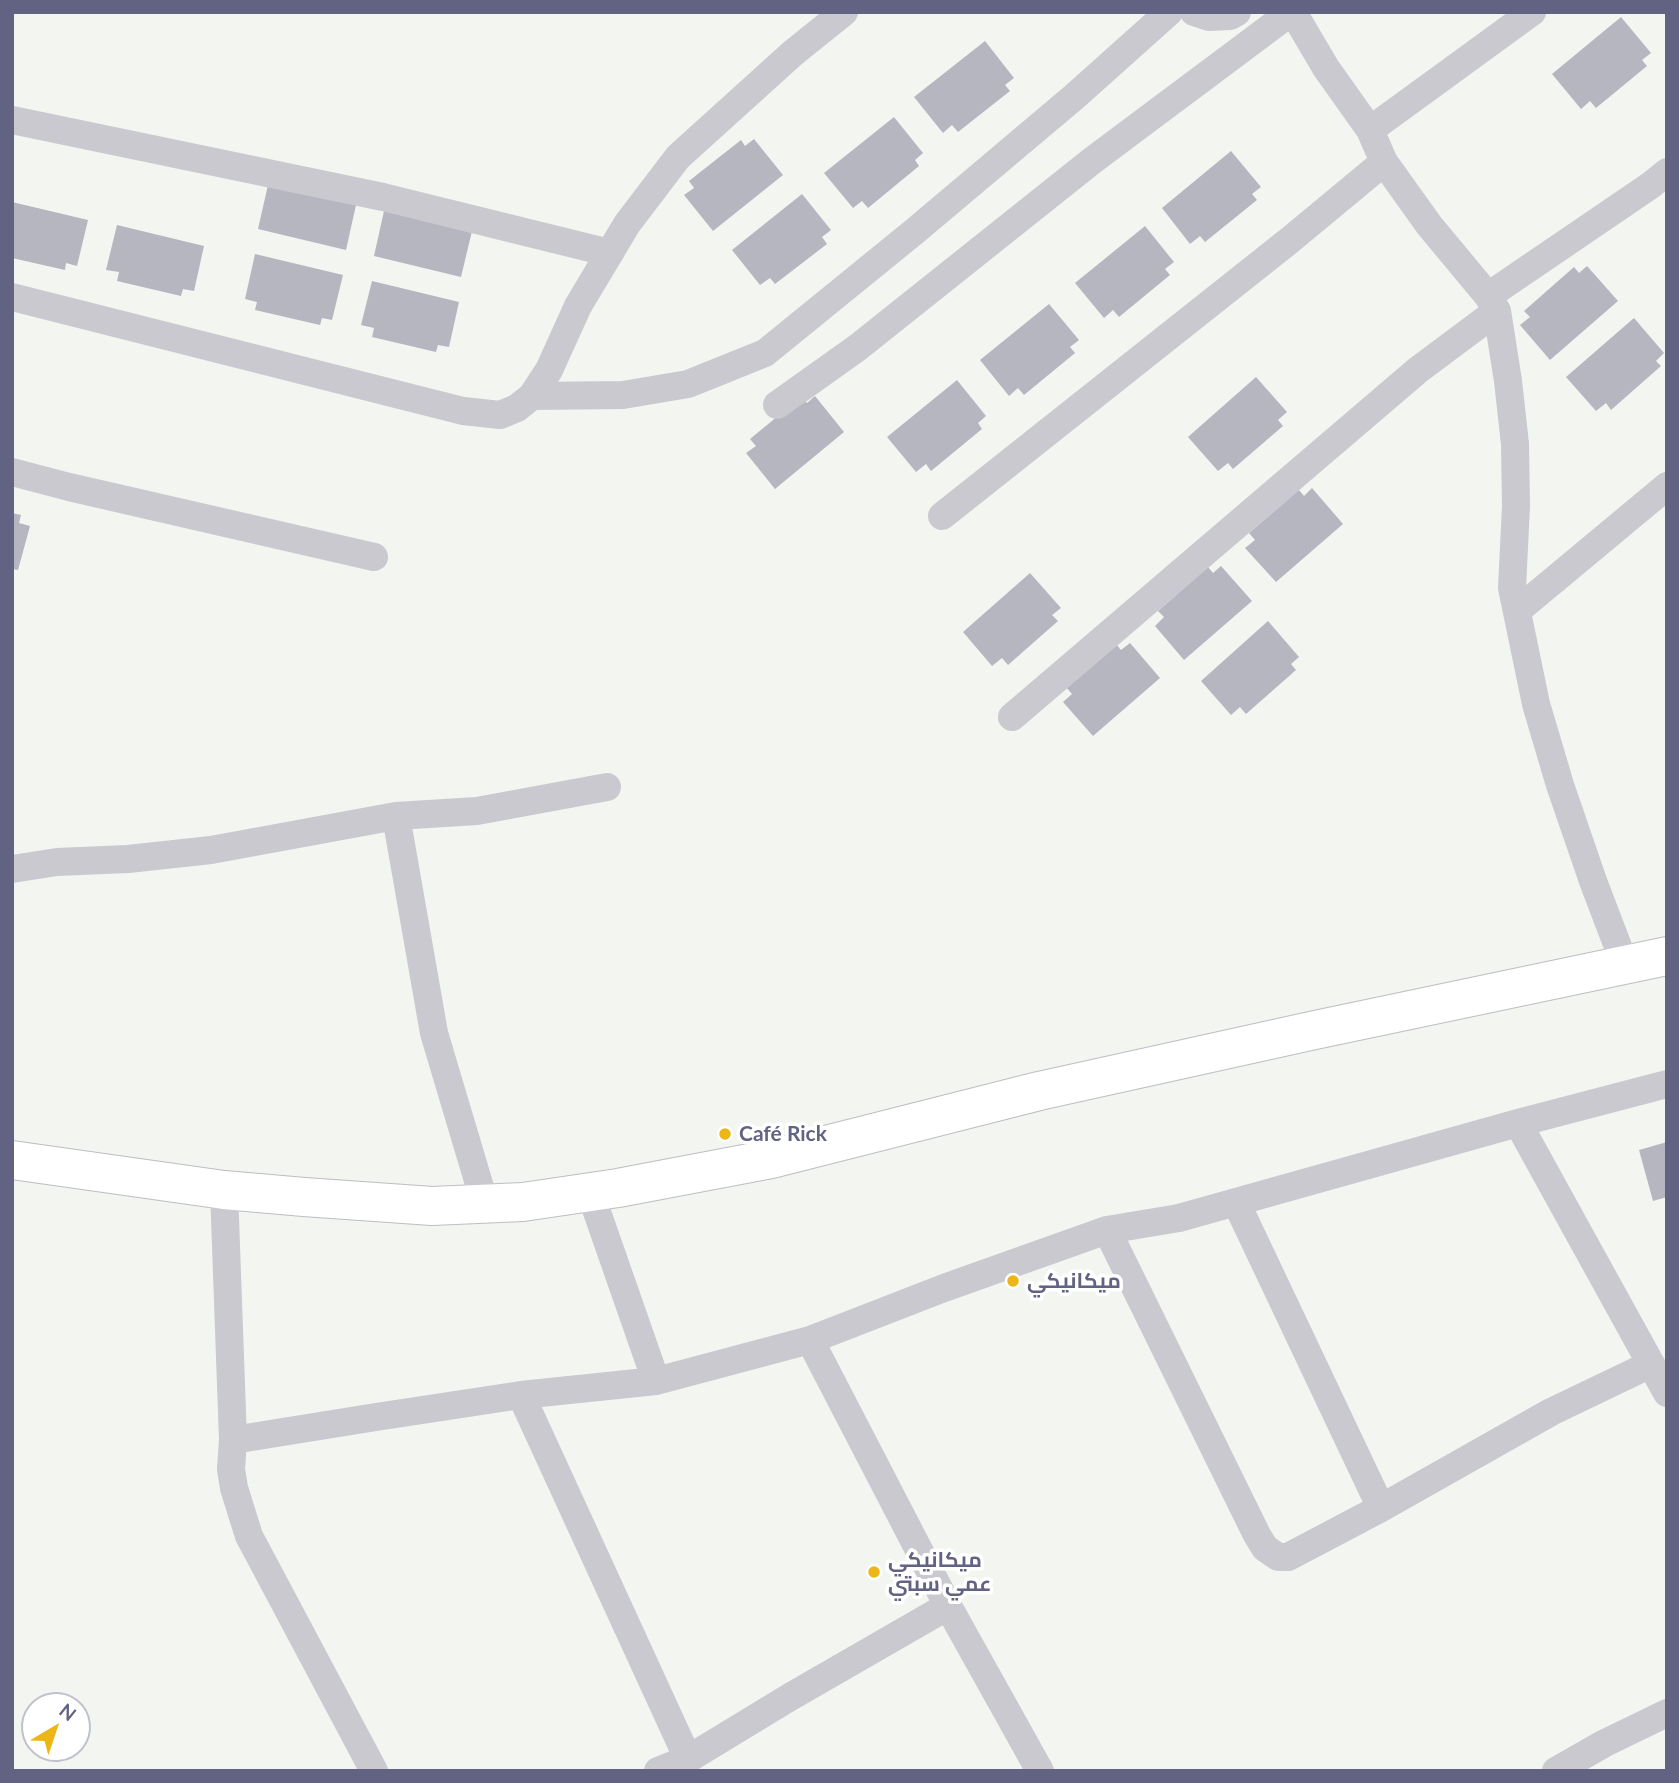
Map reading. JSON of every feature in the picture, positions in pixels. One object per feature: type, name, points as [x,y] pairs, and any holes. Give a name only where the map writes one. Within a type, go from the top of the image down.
[{"type":"main road","points":[[12,1160],[224,1190],[432,1206],[523,1202],[618,1188],[771,1159],[1039,1091],[1667,956]]},
{"type":"street","points":[[12,297],[463,411],[500,415],[517,408],[532,396],[549,370],[578,306],[627,224],[678,157],[793,53],[844,12]]},
{"type":"street","points":[[532,396],[623,395],[688,384],[765,353],[937,213],[1169,12]]},
{"type":"street","points":[[1194,12],[1209,17],[1230,16],[1237,12]]},
{"type":"street","points":[[777,405],[857,348],[1093,160],[1292,12],[1326,68],[1370,130],[1384,163],[1429,225],[1492,303],[1508,381],[1515,444],[1516,506],[1512,588],[1536,704],[1560,785],[1625,965]]},
{"type":"street","points":[[1370,130],[1532,12]]},
{"type":"street","points":[[12,120],[383,197],[610,253]]},
{"type":"street","points":[[942,516],[1384,163]]},
{"type":"street","points":[[1012,717],[1418,370],[1492,303],[1667,172]]},
{"type":"street","points":[[12,472],[374,557]]},
{"type":"street","points":[[1518,610],[1667,486]]},
{"type":"street","points":[[12,869],[57,862],[128,859],[211,850],[396,816],[477,811],[607,787]]},
{"type":"street","points":[[396,816],[434,1033],[485,1204]]},
{"type":"street","points":[[233,1440],[521,1395],[656,1381],[810,1340],[1107,1230],[1179,1218],[1667,1084]]},
{"type":"street","points":[[1518,1124],[1667,1393]]},
{"type":"street","points":[[224,1190],[233,1440],[231,1469],[234,1488],[249,1535],[374,1771]]},
{"type":"street","points":[[590,1192],[656,1381]]},
{"type":"street","points":[[1236,1202],[1381,1508]]},
{"type":"street","points":[[1107,1230],[1225,1472],[1265,1548],[1278,1557],[1288,1557],[1551,1412],[1651,1364]]},
{"type":"street","points":[[810,1340],[948,1606],[1040,1771]]},
{"type":"street","points":[[521,1395],[688,1759]]},
{"type":"street","points":[[658,1771],[688,1759],[948,1606]]},
{"type":"street","points":[[1556,1771],[1605,1743],[1667,1713]]},
{"type":"building","points":[[1621,17],[1651,53],[1642,60],[1647,66],[1596,108],[1590,101],[1581,109],[1552,74]]},
{"type":"building","points":[[985,41],[1014,78],[1005,85],[1010,91],[958,132],[952,125],[943,133],[914,97]]},
{"type":"building","points":[[894,117],[923,153],[915,160],[919,166],[868,208],[862,201],[853,208],[824,173]]},
{"type":"building","points":[[754,139],[783,175],[713,231],[684,195],[694,188],[689,181],[741,140],[745,146]]},
{"type":"building","points":[[1231,151],[1261,187],[1252,194],[1257,200],[1205,242],[1200,236],[1190,244],[1162,208]]},
{"type":"building","points":[[268,185],[356,205],[346,250],[258,229]]},
{"type":"building","points":[[802,194],[831,230],[822,237],[827,244],[775,284],[770,278],[760,285],[732,250]]},
{"type":"building","points":[[12,202],[88,220],[77,266],[66,263],[65,270],[12,258]]},
{"type":"building","points":[[384,211],[472,231],[461,277],[374,256]]},
{"type":"building","points":[[117,225],[204,246],[194,291],[183,289],[181,296],[117,281],[119,272],[106,270]]},
{"type":"building","points":[[1145,226],[1174,262],[1165,269],[1170,275],[1119,317],[1113,310],[1104,318],[1075,283]]},
{"type":"building","points":[[255,254],[343,275],[332,320],[322,318],[320,325],[255,310],[257,302],[245,299]]},
{"type":"building","points":[[1587,266],[1618,301],[1550,360],[1520,325],[1530,317],[1524,311],[1574,267],[1579,273]]},
{"type":"building","points":[[372,281],[459,302],[449,347],[438,345],[436,352],[372,337],[374,328],[361,325]]},
{"type":"building","points":[[1049,304],[1079,340],[1070,347],[1075,353],[1024,395],[1018,388],[1009,396],[980,360]]},
{"type":"building","points":[[1634,318],[1664,353],[1656,361],[1661,366],[1611,410],[1606,403],[1596,411],[1566,377]]},
{"type":"building","points":[[1256,377],[1287,412],[1278,420],[1283,426],[1233,469],[1228,463],[1218,471],[1188,437]]},
{"type":"building","points":[[957,380],[986,416],[978,423],[982,429],[931,471],[926,464],[916,472],[887,437]]},
{"type":"building","points":[[815,396],[844,432],[775,489],[746,453],[756,446],[750,439],[801,397],[807,403]]},
{"type":"building","points":[[1312,488],[1343,524],[1276,582],[1245,548],[1255,540],[1249,533],[1299,490],[1304,496]]},
{"type":"building","points":[[12,513],[21,515],[19,523],[30,526],[18,570],[12,569]]},
{"type":"building","points":[[1221,566],[1252,601],[1184,660],[1155,626],[1164,617],[1158,611],[1208,567],[1213,573]]},
{"type":"building","points":[[1030,573],[1061,608],[1052,615],[1058,621],[1008,665],[1002,658],[992,666],[963,632]]},
{"type":"building","points":[[1268,621],[1299,657],[1291,664],[1296,670],[1246,714],[1240,707],[1231,715],[1201,681]]},
{"type":"building","points":[[1130,643],[1160,678],[1093,736],[1063,702],[1072,694],[1066,687],[1116,644],[1121,650]]},
{"type":"building","points":[[1667,1142],[1667,1197],[1653,1201],[1639,1150]]},
{"type":"place","name":"Café Rick","points":[[725,1134]]},
{"type":"place","name":"ميكانيكي","points":[[1013,1281]]},
{"type":"place","name":"ميكانيكي عمي سبتي","points":[[874,1572]]}]
